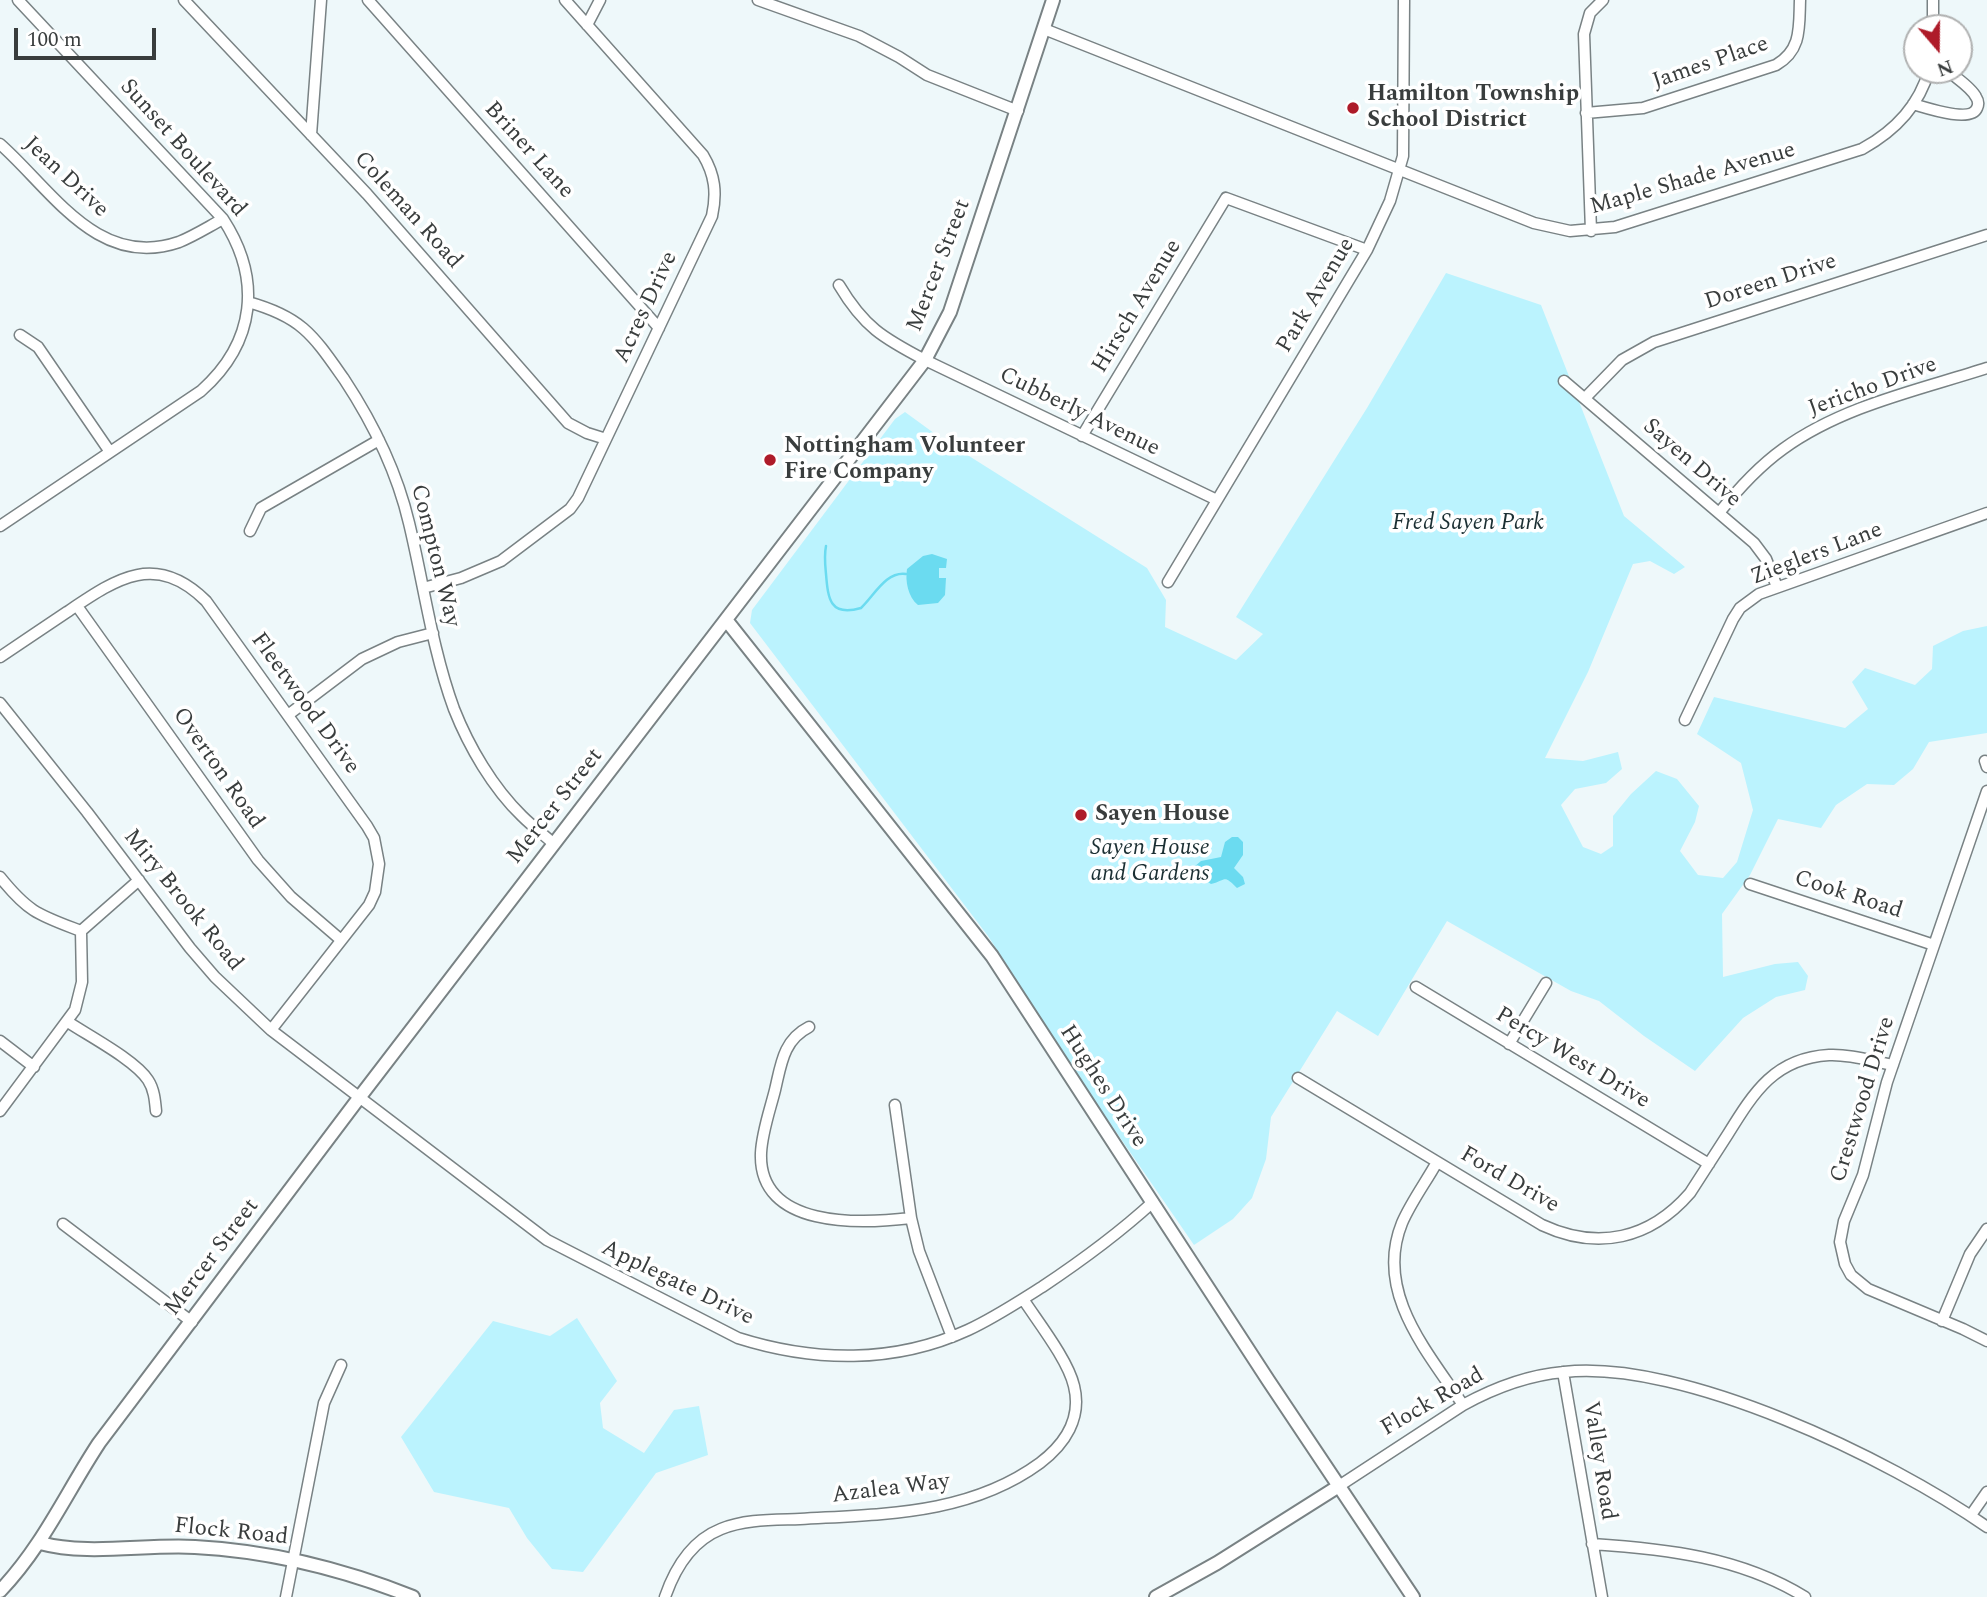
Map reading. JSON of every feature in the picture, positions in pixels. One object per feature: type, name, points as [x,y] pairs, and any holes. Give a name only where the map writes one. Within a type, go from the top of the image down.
[{"type":"street","name":"Sunset Boulevard","points":[[0,526],[201,391],[224,368],[240,340],[248,302],[246,267],[234,235],[223,219],[18,0]]},
{"type":"street","name":"Coleman Road","points":[[184,0],[367,194],[568,422],[587,433],[606,439]]},
{"type":"street","points":[[311,135],[321,0]]},
{"type":"street","name":"Briner Lane","points":[[368,0],[659,328]]},
{"type":"street","name":"Acres Drive","points":[[423,588],[461,579],[507,558],[561,518],[578,498],[712,216],[715,202],[714,178],[703,155],[565,0]]},
{"type":"street","points":[[587,25],[600,0]]},
{"type":"street","points":[[758,0],[859,36],[938,80],[1018,111]]},
{"type":"street","name":"Mercer Street","points":[[0,1591],[40,1543],[99,1443],[359,1098],[925,360],[950,312],[1054,0]]},
{"type":"street","name":"Park Avenue","points":[[1168,582],[1380,225],[1404,156],[1404,0]]},
{"type":"street","points":[[1591,231],[1584,34],[1590,13],[1603,0]]},
{"type":"street","name":"James Place","points":[[1586,113],[1643,108],[1784,61],[1796,46],[1799,36],[1800,0]]},
{"type":"street","name":"Maple Shade Avenue","points":[[1044,29],[1534,223],[1570,231],[1615,227],[1855,152],[1889,131],[1913,104],[1922,84]]},
{"type":"street","points":[[1913,104],[1963,116],[1971,114],[1978,106],[1976,95],[1963,84]]},
{"type":"street","name":"Jean Drive","points":[[0,144],[79,222],[100,237],[116,243],[164,246],[191,236],[223,219]]},
{"type":"street","name":"Hirsch Avenue","points":[[1082,436],[1226,198],[1367,250]]},
{"type":"street","name":"Doreen Drive","points":[[1585,398],[1622,360],[1654,342],[1987,234]]},
{"type":"street","name":"Cubberly Avenue","points":[[839,285],[853,308],[881,337],[1217,500]]},
{"type":"street","name":"Compton Way","points":[[248,302],[282,313],[312,335],[348,386],[379,440],[400,491],[409,522],[433,633],[455,711],[501,792],[521,816],[554,844]]},
{"type":"street","points":[[20,335],[38,347],[110,452]]},
{"type":"street","name":"Jericho Drive","points":[[1719,513],[1763,464],[1824,423],[1847,413],[1987,368]]},
{"type":"street","name":"Sayen Drive","points":[[1564,381],[1759,550],[1777,587]]},
{"type":"street","points":[[250,531],[261,508],[379,440]]},
{"type":"street","name":"Zieglers Lane","points":[[1685,720],[1733,619],[1749,600],[1777,587],[1987,513]]},
{"type":"street","name":"Fleetwood Drive","points":[[0,657],[106,586],[131,576],[160,575],[185,584],[206,601],[367,826],[378,852],[378,878],[369,905],[271,1030]]},
{"type":"street","name":"Overton Road","points":[[77,606],[258,860],[290,897],[341,940]]},
{"type":"street","name":"Hughes Drive","points":[[727,621],[992,956],[1413,1597]]},
{"type":"street","points":[[288,715],[362,659],[398,642],[433,633]]},
{"type":"street","name":"Miry Brook Road","points":[[0,703],[190,948],[233,995],[271,1030],[359,1098]]},
{"type":"street","name":"Crestwood Drive","points":[[1987,791],[1879,1107],[1863,1175],[1841,1231],[1841,1254],[1851,1275],[1868,1289],[1987,1341]]},
{"type":"street","points":[[0,877],[27,908],[38,915],[81,931]]},
{"type":"street","points":[[0,1111],[68,1022],[80,996],[81,931],[139,880]]},
{"type":"street","name":"Cook Road","points":[[1750,884],[1934,945]]},
{"type":"street","points":[[1509,1044],[1546,983]]},
{"type":"street","name":"Percy West Drive","points":[[1416,988],[1709,1164]]},
{"type":"street","points":[[68,1022],[136,1067],[147,1078],[153,1090],[156,1111]]},
{"type":"street","points":[[809,1027],[795,1035],[783,1054],[761,1153],[764,1175],[770,1187],[786,1204],[796,1210],[832,1220],[877,1222],[911,1218]]},
{"type":"street","points":[[0,1041],[34,1068]]},
{"type":"street","name":"Ford Drive","points":[[1298,1078],[1542,1225],[1570,1236],[1603,1239],[1637,1232],[1667,1216],[1690,1193],[1751,1096],[1770,1077],[1784,1068],[1800,1060],[1831,1055],[1847,1055],[1893,1065]]},
{"type":"street","name":"Applegate Drive","points":[[359,1098],[547,1240],[738,1338],[798,1354],[850,1357],[898,1352],[952,1337],[992,1318],[1023,1299],[1100,1247],[1153,1202]]},
{"type":"street","points":[[895,1105],[911,1218],[927,1276],[952,1337]]},
{"type":"street","points":[[1437,1162],[1403,1222],[1395,1254],[1395,1278],[1406,1316],[1463,1405]]},
{"type":"street","points":[[63,1224],[192,1322]]},
{"type":"street","points":[[1942,1321],[1970,1254],[1987,1229]]},
{"type":"street","name":"Azalea Way","points":[[666,1597],[677,1567],[685,1556],[698,1543],[721,1529],[753,1522],[899,1513],[950,1505],[1015,1479],[1053,1454],[1069,1433],[1074,1421],[1076,1395],[1069,1371],[1023,1299]]},
{"type":"street","points":[[286,1597],[324,1403],[341,1366]]},
{"type":"street","name":"Flock Road","points":[[1156,1597],[1217,1563],[1463,1405],[1483,1394],[1521,1380],[1563,1372],[1629,1373],[1695,1389],[1736,1403],[1790,1423],[1868,1458],[1987,1527]]},
{"type":"street","name":"Valley Road","points":[[1563,1372],[1578,1448],[1592,1544],[1697,1554],[1752,1571],[1805,1597]]},
{"type":"street","points":[[1971,1516],[1987,1492]]},
{"type":"street","name":"Flock Road","points":[[40,1543],[67,1549],[195,1547],[293,1560],[354,1576],[413,1597]]},
{"type":"street","points":[[1592,1544],[1602,1597]]},
{"type":"green space","points":[[1446,273],[1541,305],[1624,516],[1685,567],[1674,574],[1650,561],[1633,564],[1588,672],[1545,758],[1583,761],[1618,752],[1622,769],[1606,783],[1575,789],[1561,805],[1583,847],[1601,854],[1613,846],[1613,816],[1631,794],[1656,771],[1677,779],[1699,806],[1695,822],[1680,851],[1698,875],[1723,878],[1737,862],[1753,810],[1741,763],[1697,734],[1714,697],[1845,728],[1868,709],[1852,682],[1865,668],[1915,685],[1932,669],[1933,646],[1963,631],[1987,626],[1987,733],[1929,742],[1913,769],[1894,785],[1867,784],[1836,805],[1821,828],[1778,819],[1750,875],[1722,914],[1723,977],[1775,964],[1798,962],[1808,976],[1805,990],[1776,997],[1743,1018],[1695,1071],[1599,1001],[1571,991],[1447,921],[1378,1036],[1337,1011],[1271,1117],[1266,1159],[1252,1198],[1233,1219],[1194,1245],[1090,1094],[988,936],[750,623],[752,610],[895,419],[905,412],[942,439],[1147,568],[1166,600],[1165,627],[1236,660],[1263,634],[1236,617],[1367,408]]},
{"type":"green space","points":[[577,1318],[617,1381],[600,1403],[603,1428],[644,1453],[674,1410],[699,1406],[708,1455],[656,1473],[583,1572],[552,1569],[527,1538],[509,1508],[434,1492],[401,1437],[493,1321],[550,1336]]},
{"type":"water","points":[[932,554],[947,559],[946,568],[939,568],[939,578],[946,578],[945,595],[938,603],[918,605],[908,589],[907,569],[923,556]]},
{"type":"water","points":[[1232,837],[1238,837],[1243,842],[1243,855],[1234,868],[1243,877],[1245,884],[1237,888],[1225,879],[1211,884],[1197,875],[1194,867],[1201,861],[1221,857],[1225,842]]},
{"type":"waterway","points":[[826,546],[827,583],[830,598],[837,608],[861,608],[886,580],[892,576],[906,574]]},
{"type":"place","name":"Hamilton Township School District","points":[[1353,108]]},
{"type":"place","name":"Nottingham Volunteer Fire Company","points":[[770,460]]},
{"type":"place","name":"Sayen House","points":[[1081,815]]},
{"type":"park label","name":"Fred Sayen Park","points":[[1468,524]]},
{"type":"park label","name":"Sayen House and Gardens","points":[[1150,862]]}]
